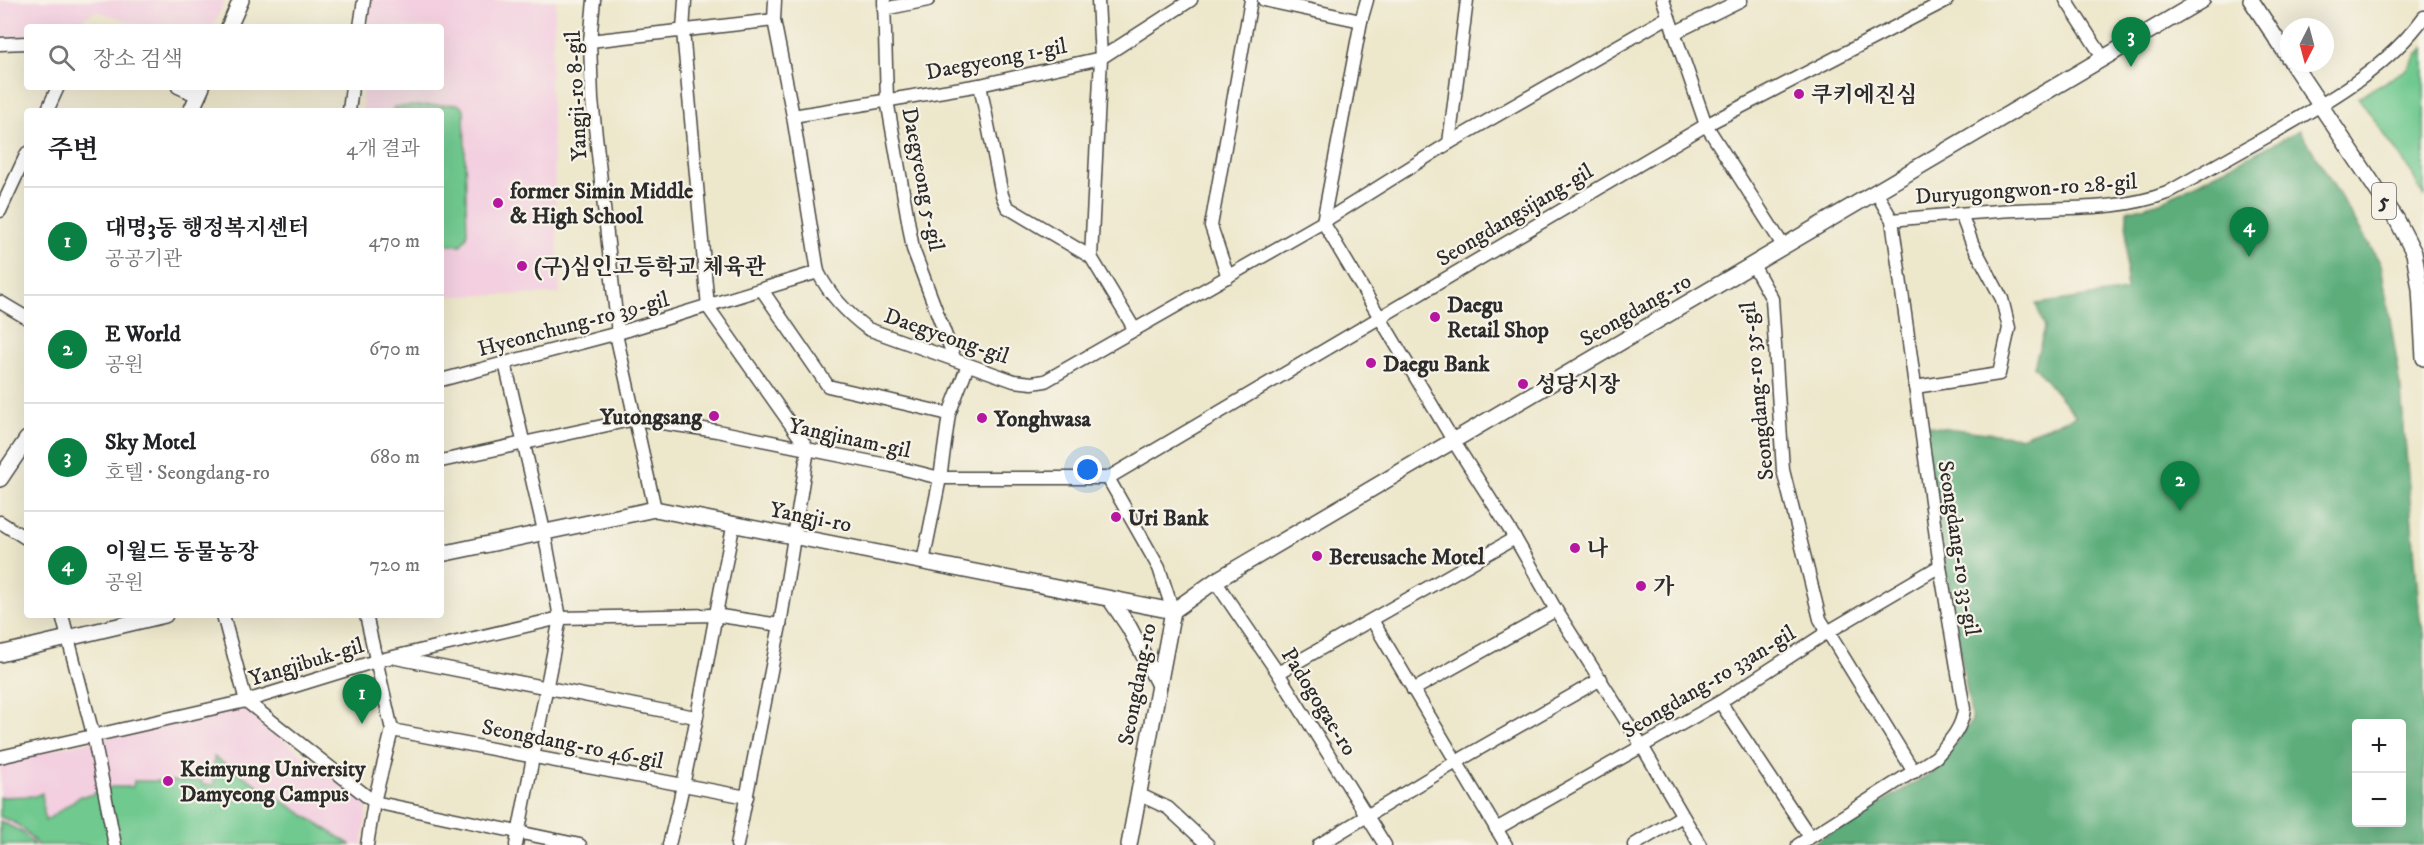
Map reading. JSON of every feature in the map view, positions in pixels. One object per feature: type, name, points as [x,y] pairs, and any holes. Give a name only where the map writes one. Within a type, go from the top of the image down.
[{"type":"main road","points":[[230,24],[242,0]]},
{"type":"main road","name":"Seongdang-ro","points":[[1129,845],[1173,611],[1215,581],[2202,0]]},
{"type":"main road","points":[[2251,0],[2280,44]]},
{"type":"main road","name":"5","points":[[2298,72],[2397,220],[2414,253],[2420,289],[2424,358]]},
{"type":"main road","points":[[192,108],[200,92]]},
{"type":"main road","points":[[0,479],[24,443]]},
{"type":"main road","name":"Yangji-ro","points":[[444,553],[655,509],[1173,611]]},
{"type":"main road","points":[[1110,599],[1129,627],[1159,685]]},
{"type":"main road","points":[[0,654],[153,618]]},
{"type":"street","points":[[360,24],[364,0]]},
{"type":"street","name":"Yangji-ro 8-gil","points":[[594,0],[590,41],[592,100],[617,333],[655,509]]},
{"type":"street","points":[[685,0],[683,31],[708,307],[808,449],[780,625],[737,845]]},
{"type":"street","name":"Daegyeong-gil","points":[[775,0],[774,20],[794,116],[818,272],[839,302],[868,330],[1014,381],[1032,383],[1045,381],[1228,277],[1323,222],[1449,143],[1668,17]]},
{"type":"street","points":[[884,4],[928,0]]},
{"type":"street","points":[[1091,257],[1101,58],[1098,0]]},
{"type":"street","name":"Daegyeong 1-gil","points":[[794,116],[980,85],[1101,58],[1191,0]]},
{"type":"street","points":[[1228,277],[1211,226],[1251,0]]},
{"type":"street","points":[[1264,0],[1361,21]]},
{"type":"street","points":[[1367,0],[1361,21],[1323,222],[1454,442],[1642,746],[1700,845]]},
{"type":"street","points":[[1449,143],[1467,0]]},
{"type":"street","points":[[1663,0],[1706,125],[1784,247]]},
{"type":"street","points":[[1674,33],[1741,0]]},
{"type":"street","name":"Seongdangsijang-gil","points":[[1108,478],[1706,125],[1932,4],[1947,0]]},
{"type":"street","points":[[2066,0],[2104,59]]},
{"type":"street","name":"Daegyeong 5-gil","points":[[884,4],[886,100],[913,249],[955,360]]},
{"type":"street","name":"Duryugongwon-ro 28-gil","points":[[1892,219],[2116,205],[2167,193],[2320,106],[2376,68],[2395,51],[2424,17]]},
{"type":"street","points":[[590,41],[774,20]]},
{"type":"street","points":[[0,44],[24,43]]},
{"type":"street","points":[[980,85],[1002,195],[1007,207],[1091,257],[1135,330]]},
{"type":"street","points":[[48,108],[57,90]]},
{"type":"street","points":[[349,108],[352,90]]},
{"type":"street","points":[[0,211],[24,159]]},
{"type":"street","name":"Seongdang-ro 33-gil","points":[[1798,845],[1936,756],[1948,744],[1963,719],[1963,701],[1940,566],[1892,219],[1876,192]]},
{"type":"street","points":[[1915,387],[1999,374],[2010,328],[2001,299],[1972,243],[1961,214]]},
{"type":"street","name":"Seongdang-ro 35-gil","points":[[1754,265],[1772,299],[1783,470],[1820,619],[1826,633],[1914,772]]},
{"type":"street","name":"Hyeonchung-ro 39-gil","points":[[444,379],[708,307],[818,272]]},
{"type":"street","points":[[762,290],[828,386],[949,414]]},
{"type":"street","points":[[0,302],[24,316]]},
{"type":"street","points":[[504,363],[544,531],[560,618],[518,839]]},
{"type":"street","points":[[923,562],[940,478],[949,414],[968,365]]},
{"type":"street","name":"Yangjinam-gil","points":[[444,460],[635,419],[717,431],[940,478],[1108,478]]},
{"type":"street","points":[[1108,478],[1159,567],[1173,611]]},
{"type":"street","points":[[0,522],[24,536]]},
{"type":"street","points":[[669,845],[684,785],[714,615],[734,523]]},
{"type":"street","points":[[1278,673],[1515,538]]},
{"type":"street","name":"Seongdang-ro 33an-gil","points":[[1497,829],[1720,702],[1826,633],[1940,566]]},
{"type":"street","name":"Padogogae-ro","points":[[1215,581],[1278,673],[1385,845]]},
{"type":"street","points":[[1413,690],[1556,610]]},
{"type":"street","name":"Yangjibuk-gil","points":[[0,757],[246,701],[391,657],[560,618],[714,615],[780,625]]},
{"type":"street","points":[[63,618],[93,734],[115,845]]},
{"type":"street","points":[[223,618],[246,701],[374,802],[518,839],[580,845]]},
{"type":"street","points":[[367,618],[392,730],[374,802],[367,845]]},
{"type":"street","points":[[1372,620],[1506,845]]},
{"type":"street","points":[[391,657],[695,717]]},
{"type":"street","points":[[1319,845],[1456,762],[1601,679]]},
{"type":"street","points":[[1720,702],[1810,837]]},
{"type":"street","name":"Seongdang-ro 46-gil","points":[[392,730],[747,797]]},
{"type":"street","points":[[1138,794],[1168,808],[1208,845]]},
{"type":"street","points":[[1634,845],[1682,816]]},
{"type":"shaded area","points":[[0,0],[225,0],[214,24],[137,24],[96,11],[79,24],[24,24],[24,37],[0,37]]},
{"type":"shaded area","name":"former Simin Middle & High School","points":[[368,0],[556,0],[550,82],[560,294],[444,296],[444,108],[362,108],[363,90],[444,90],[444,24],[367,24]]},
{"type":"shaded area","name":"Keimyung University Damyeong Campus","points":[[237,709],[247,711],[368,806],[362,845],[0,845],[0,761]]},
{"type":"green space","points":[[2424,47],[2424,198],[2411,172],[2358,97],[2406,70]]},
{"type":"green space","points":[[458,104],[464,109],[467,236],[461,245],[444,245],[444,108],[394,107]]},
{"type":"green space","points":[[2300,130],[2381,264],[2400,380],[2420,619],[2424,633],[2424,845],[1810,845],[1933,772],[1972,721],[1922,425],[2020,437],[2076,416],[2034,366],[2045,328],[2036,304],[2126,291],[2127,211],[2160,202]]},
{"type":"green space","points":[[214,757],[351,845],[37,845],[21,828],[0,817],[0,797],[35,796],[42,793],[45,821],[81,796],[111,787],[133,787],[134,781],[202,781],[202,785],[214,785]]},
{"type":"green space","points":[[0,821],[22,832],[34,845],[0,845]]},
{"type":"place","name":"Sky Motel","points":[[2131,67]]},
{"type":"place","name":"쿠키에진심","points":[[1799,94]]},
{"type":"place","name":"former Simin Middle & High School","points":[[498,203]]},
{"type":"place","name":"이월드 동물농장","points":[[2249,257]]},
{"type":"place","name":"(구)심인고등학교 체육관","points":[[522,266]]},
{"type":"place","name":"Daegu Retail Shop","points":[[1435,317]]},
{"type":"place","name":"Daegu Bank","points":[[1371,363]]},
{"type":"place","name":"성당시장","points":[[1523,384]]},
{"type":"place","name":"Yutongsang","points":[[714,416]]},
{"type":"place","name":"Yonghwasa","points":[[982,418]]},
{"type":"place","name":"E World","points":[[2180,511]]},
{"type":"place","name":"Uri Bank","points":[[1116,517]]},
{"type":"place","name":"나","points":[[1575,548]]},
{"type":"place","name":"Bereusache Motel","points":[[1317,556]]},
{"type":"place","name":"가","points":[[1641,586]]},
{"type":"place","name":"대명3동 행정복지센터","points":[[362,724]]},
{"type":"place","name":"Keimyung University Damyeong Campus","points":[[168,781]]}]
